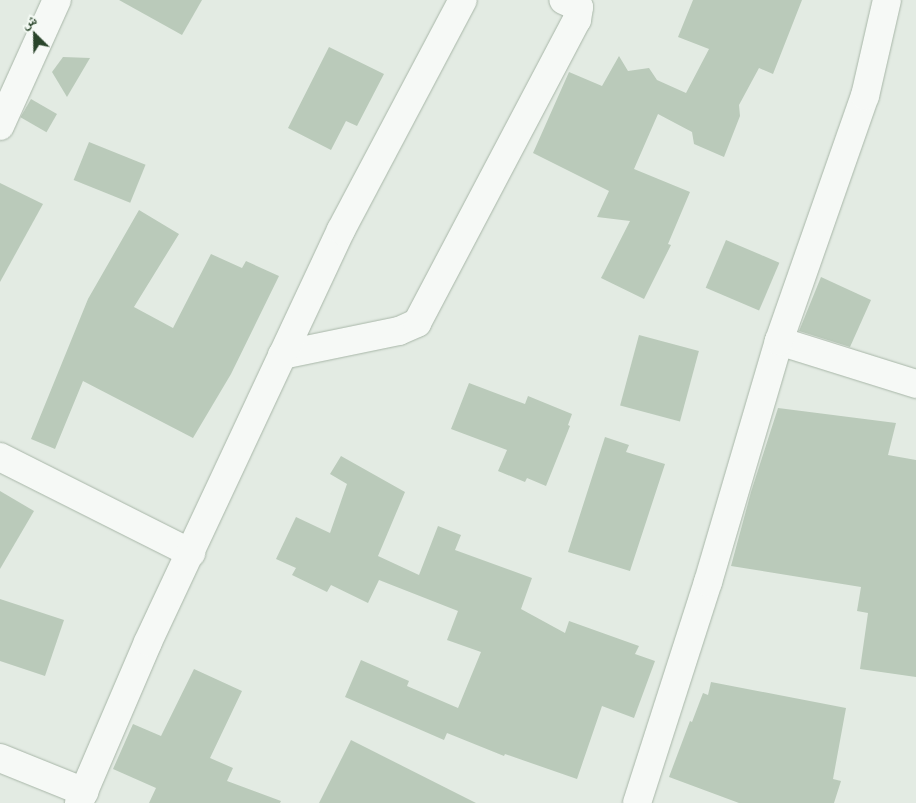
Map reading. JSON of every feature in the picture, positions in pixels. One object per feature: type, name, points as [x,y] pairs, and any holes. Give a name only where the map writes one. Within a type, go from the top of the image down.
[{"type":"street","points":[[0,126],[57,0]]},
{"type":"street","points":[[0,758],[82,797],[148,642],[341,230],[463,0]]},
{"type":"street","points":[[282,355],[399,331],[417,323],[577,20],[578,7],[563,0]]},
{"type":"street","points":[[637,803],[708,582],[780,341],[865,96],[887,0]]},
{"type":"street","points":[[780,341],[916,384]]},
{"type":"street","points":[[0,458],[191,553]]},
{"type":"building","points":[[119,0],[202,0],[182,35]]},
{"type":"building","points":[[693,0],[802,0],[773,74],[759,68],[739,105],[740,116],[724,157],[694,144],[692,132],[658,114],[634,169],[690,192],[668,244],[671,245],[644,299],[601,278],[630,221],[597,217],[609,191],[533,153],[569,72],[602,86],[619,56],[628,71],[649,68],[657,80],[686,93],[709,49],[678,37]]},
{"type":"building","points":[[329,47],[384,74],[357,126],[346,121],[331,150],[288,128]]},
{"type":"building","points":[[63,57],[90,58],[67,97],[52,72]]},
{"type":"building","points":[[31,99],[57,114],[46,132],[20,117]]},
{"type":"building","points":[[89,142],[146,165],[130,203],[74,180]]},
{"type":"building","points":[[0,183],[43,204],[0,282]]},
{"type":"building","points":[[139,210],[179,234],[134,307],[173,328],[211,254],[242,268],[246,261],[279,276],[231,374],[193,438],[83,381],[55,449],[31,439],[88,299]]},
{"type":"building","points":[[726,240],[779,263],[759,311],[706,288]]},
{"type":"building","points":[[821,277],[871,300],[850,347],[799,331]]},
{"type":"building","points":[[639,335],[699,351],[680,422],[620,406]]},
{"type":"building","points":[[469,383],[525,404],[528,396],[572,414],[568,425],[570,426],[546,486],[527,478],[525,482],[498,471],[507,450],[451,429]]},
{"type":"building","points":[[778,408],[896,423],[888,455],[916,460],[916,677],[860,669],[868,613],[857,611],[861,587],[731,566],[751,492]]},
{"type":"building","points":[[605,437],[629,445],[626,452],[665,464],[630,571],[568,552]]},
{"type":"building","points":[[341,456],[405,492],[378,556],[419,575],[438,526],[461,535],[455,550],[532,578],[521,609],[565,633],[569,621],[639,646],[635,654],[655,661],[634,718],[602,706],[577,779],[505,754],[504,756],[447,733],[444,740],[345,697],[361,660],[409,681],[407,686],[458,708],[481,652],[447,640],[458,611],[379,580],[368,603],[331,585],[327,592],[292,575],[296,568],[276,559],[296,517],[330,533],[347,484],[330,474]]},
{"type":"building","points":[[0,491],[34,511],[0,569]]},
{"type":"building","points":[[0,599],[64,620],[45,676],[0,661]]},
{"type":"building","points":[[194,669],[242,691],[210,758],[233,768],[227,781],[281,801],[280,803],[149,803],[156,788],[113,769],[133,724],[161,736]]},
{"type":"building","points":[[711,682],[846,708],[833,779],[841,781],[834,803],[739,803],[669,777],[690,721],[692,722],[703,693],[708,695]]},
{"type":"building","points":[[351,740],[476,803],[319,803]]}]
